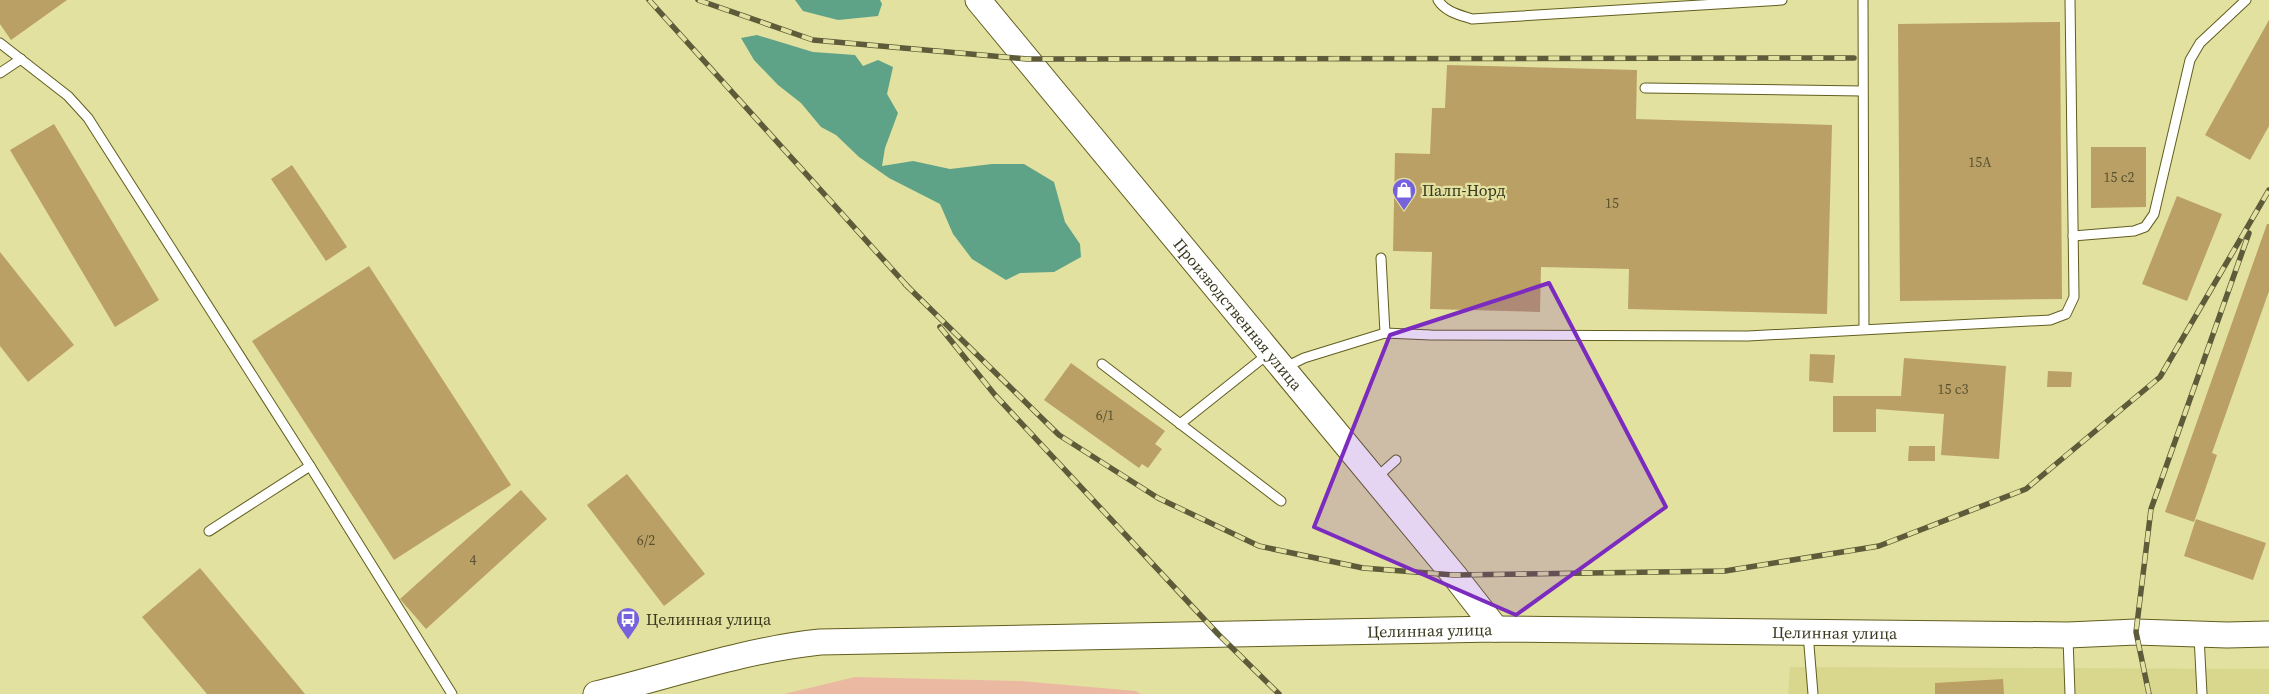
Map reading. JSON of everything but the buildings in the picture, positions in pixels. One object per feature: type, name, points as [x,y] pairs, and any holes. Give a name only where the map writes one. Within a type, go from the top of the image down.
[{"type":"street","name":"Производственная улица","points":[[978,0],[1277,360],[1454,575],[1496,629]]},
{"type":"street","name":"Целинная улица","points":[[596,694],[712,662],[771,649],[820,642],[1496,629],[2068,635],[2136,632],[2269,634]]},
{"type":"lane","points":[[1438,0],[1439,3],[1453,13],[1472,19],[1782,0]]},
{"type":"lane","points":[[1863,0],[1864,329]]},
{"type":"lane","points":[[1180,424],[1277,360],[1304,358],[1385,333],[1431,336],[1748,336],[2050,320],[2066,314],[2074,297],[2070,0]]},
{"type":"lane","points":[[2073,236],[2134,231],[2145,227],[2154,214],[2190,60],[2200,43],[2246,0]]},
{"type":"lane","points":[[0,43],[68,96],[88,118],[310,466],[452,694]]},
{"type":"lane","points":[[0,73],[22,60]]},
{"type":"lane","points":[[1645,88],[1862,91]]},
{"type":"lane","points":[[1381,258],[1385,333]]},
{"type":"lane","points":[[1102,364],[1282,501]]},
{"type":"lane","points":[[1375,479],[1396,460]]},
{"type":"lane","points":[[209,531],[310,466]]},
{"type":"lane","points":[[1808,632],[1813,694]]},
{"type":"lane","points":[[2198,634],[2202,694]]},
{"type":"lane","points":[[2068,635],[2070,694]]},
{"type":"highlighted area","points":[[1549,283],[1666,507],[1516,615],[1314,527],[1390,335]]},
{"type":"shaded area","points":[[795,0],[880,0],[882,4],[878,16],[838,20],[803,11]]},
{"type":"shaded area","points":[[757,35],[813,52],[855,55],[863,66],[878,60],[893,67],[887,94],[898,113],[885,148],[882,166],[913,161],[950,169],[992,164],[1024,164],[1054,182],[1065,222],[1080,244],[1081,257],[1054,272],[1020,273],[1006,280],[972,259],[953,234],[940,204],[889,178],[859,157],[836,135],[821,127],[801,103],[778,85],[754,60],[741,38]]},
{"type":"shaded area","points":[[1790,667],[2269,669],[2269,694],[1788,694]]},
{"type":"shaded area","points":[[855,677],[1021,681],[1136,691],[1140,694],[784,694]]},
{"type":"railway","points":[[649,0],[909,288]]},
{"type":"railway","points":[[698,0],[813,40],[1027,59],[1854,58]]},
{"type":"railway","points":[[905,284],[1059,435],[1158,498],[1259,546],[1363,568],[1454,575],[1725,571],[1879,546],[2026,489],[2160,377],[2269,190]]},
{"type":"railway","points":[[2149,694],[2136,632],[2151,509],[2249,233]]},
{"type":"railway","points":[[940,327],[995,395],[1218,634],[1279,694]]},
{"type":"place","name":"Палп-Норд","points":[[1404,211]]},
{"type":"place","name":"Целинная улица","points":[[628,640]]}]
